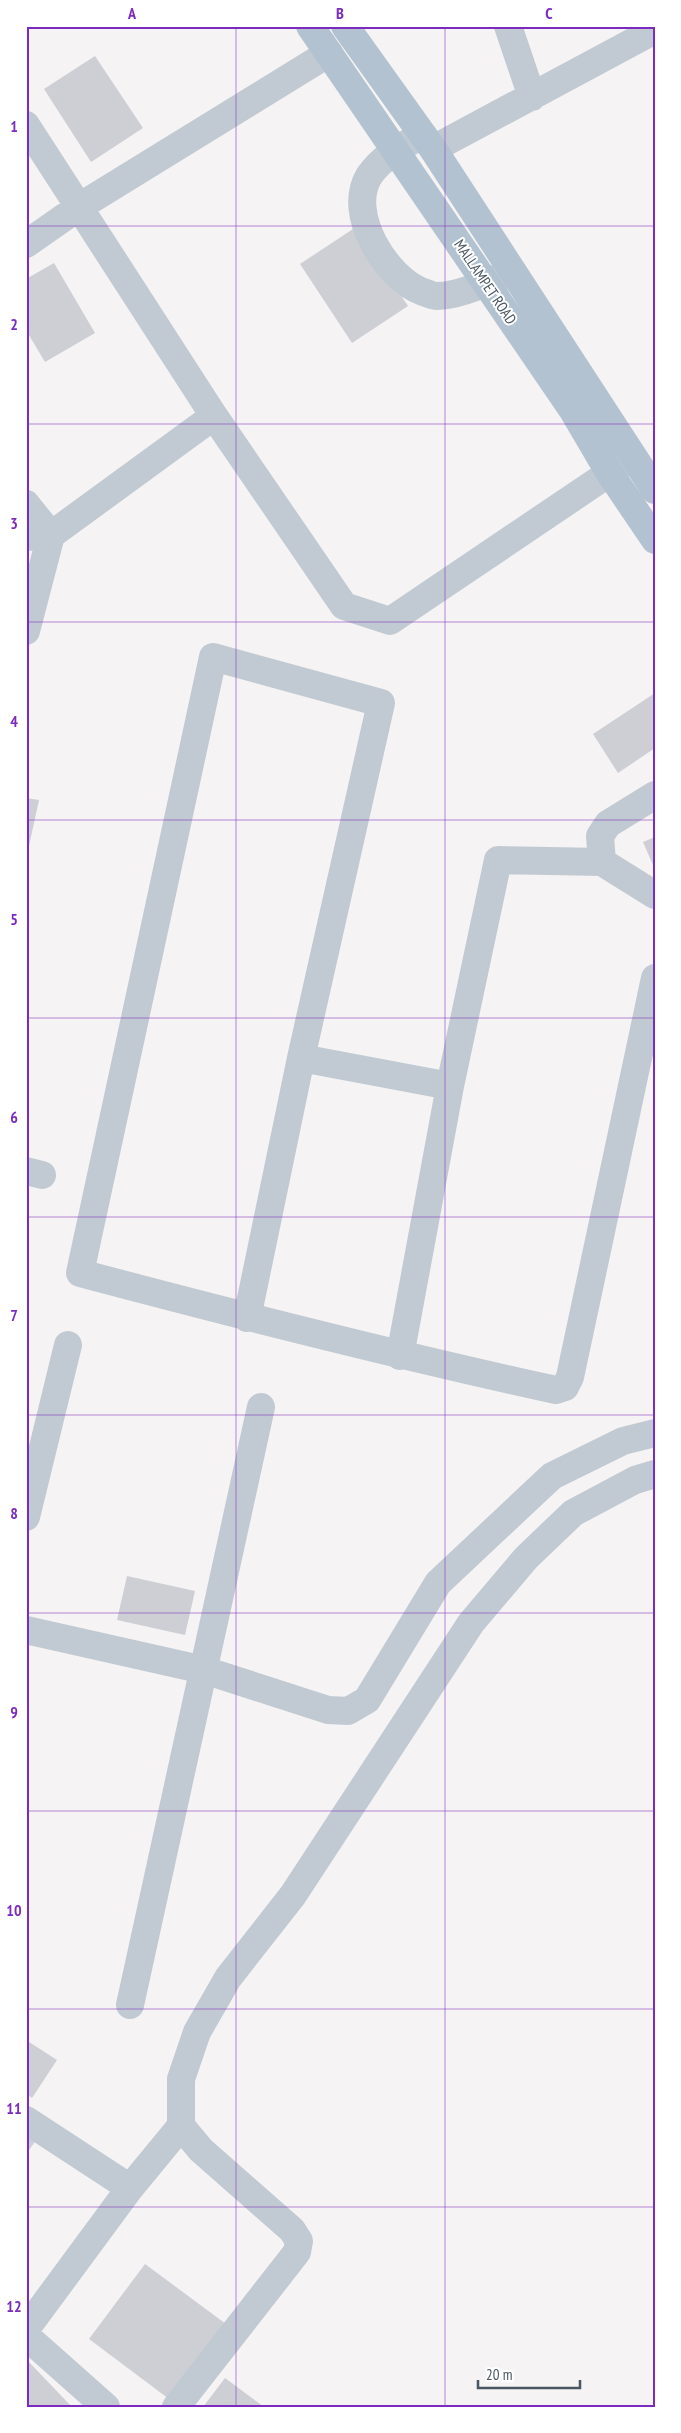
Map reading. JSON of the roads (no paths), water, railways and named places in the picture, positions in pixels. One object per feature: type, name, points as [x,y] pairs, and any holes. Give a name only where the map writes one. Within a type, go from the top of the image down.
[{"type":"main road","name":"MALLAMPET ROAD","points":[[310,26],[572,409],[609,472],[655,540]]},
{"type":"main road","name":"MALLAMPET ROAD","points":[[345,26],[428,142],[655,490]]},
{"type":"street","points":[[508,26],[532,97]]},
{"type":"street","points":[[512,270],[486,284],[436,297],[413,288],[392,270],[373,244],[361,203],[369,177],[395,150],[428,142],[532,97],[655,30]]},
{"type":"street","points":[[26,244],[79,207],[329,53]]},
{"type":"street","points":[[26,125],[214,416],[344,606],[390,621],[633,457]]},
{"type":"street","points":[[39,536],[214,416]]},
{"type":"street","points":[[26,504],[39,536],[26,631]]},
{"type":"street","points":[[247,1318],[301,1058],[381,703],[213,657],[80,1272],[247,1318],[400,1356],[556,1390],[565,1387],[570,1377],[655,978]]},
{"type":"street","points":[[602,862],[600,836],[608,824],[655,795]]},
{"type":"street","points":[[400,1356],[450,1086],[498,860],[602,862],[655,895]]},
{"type":"street","points":[[301,1058],[450,1086]]},
{"type":"street","points":[[26,1517],[68,1344]]},
{"type":"street","points":[[130,2005],[261,1407]]},
{"type":"street","points":[[26,1630],[204,1670],[328,1710],[348,1711],[367,1700],[438,1583],[552,1476],[623,1440],[655,1433]]},
{"type":"street","points":[[26,2329],[130,2188],[181,2126],[181,2079],[201,2024],[228,1978],[293,1895],[471,1624],[526,1558],[573,1513],[635,1480],[655,1474]]},
{"type":"street","points":[[26,2120],[130,2188]]},
{"type":"street","points":[[176,2407],[298,2252],[299,2241],[292,2230],[202,2150],[181,2126]]},
{"type":"street","points":[[26,2336],[106,2407]]}]
